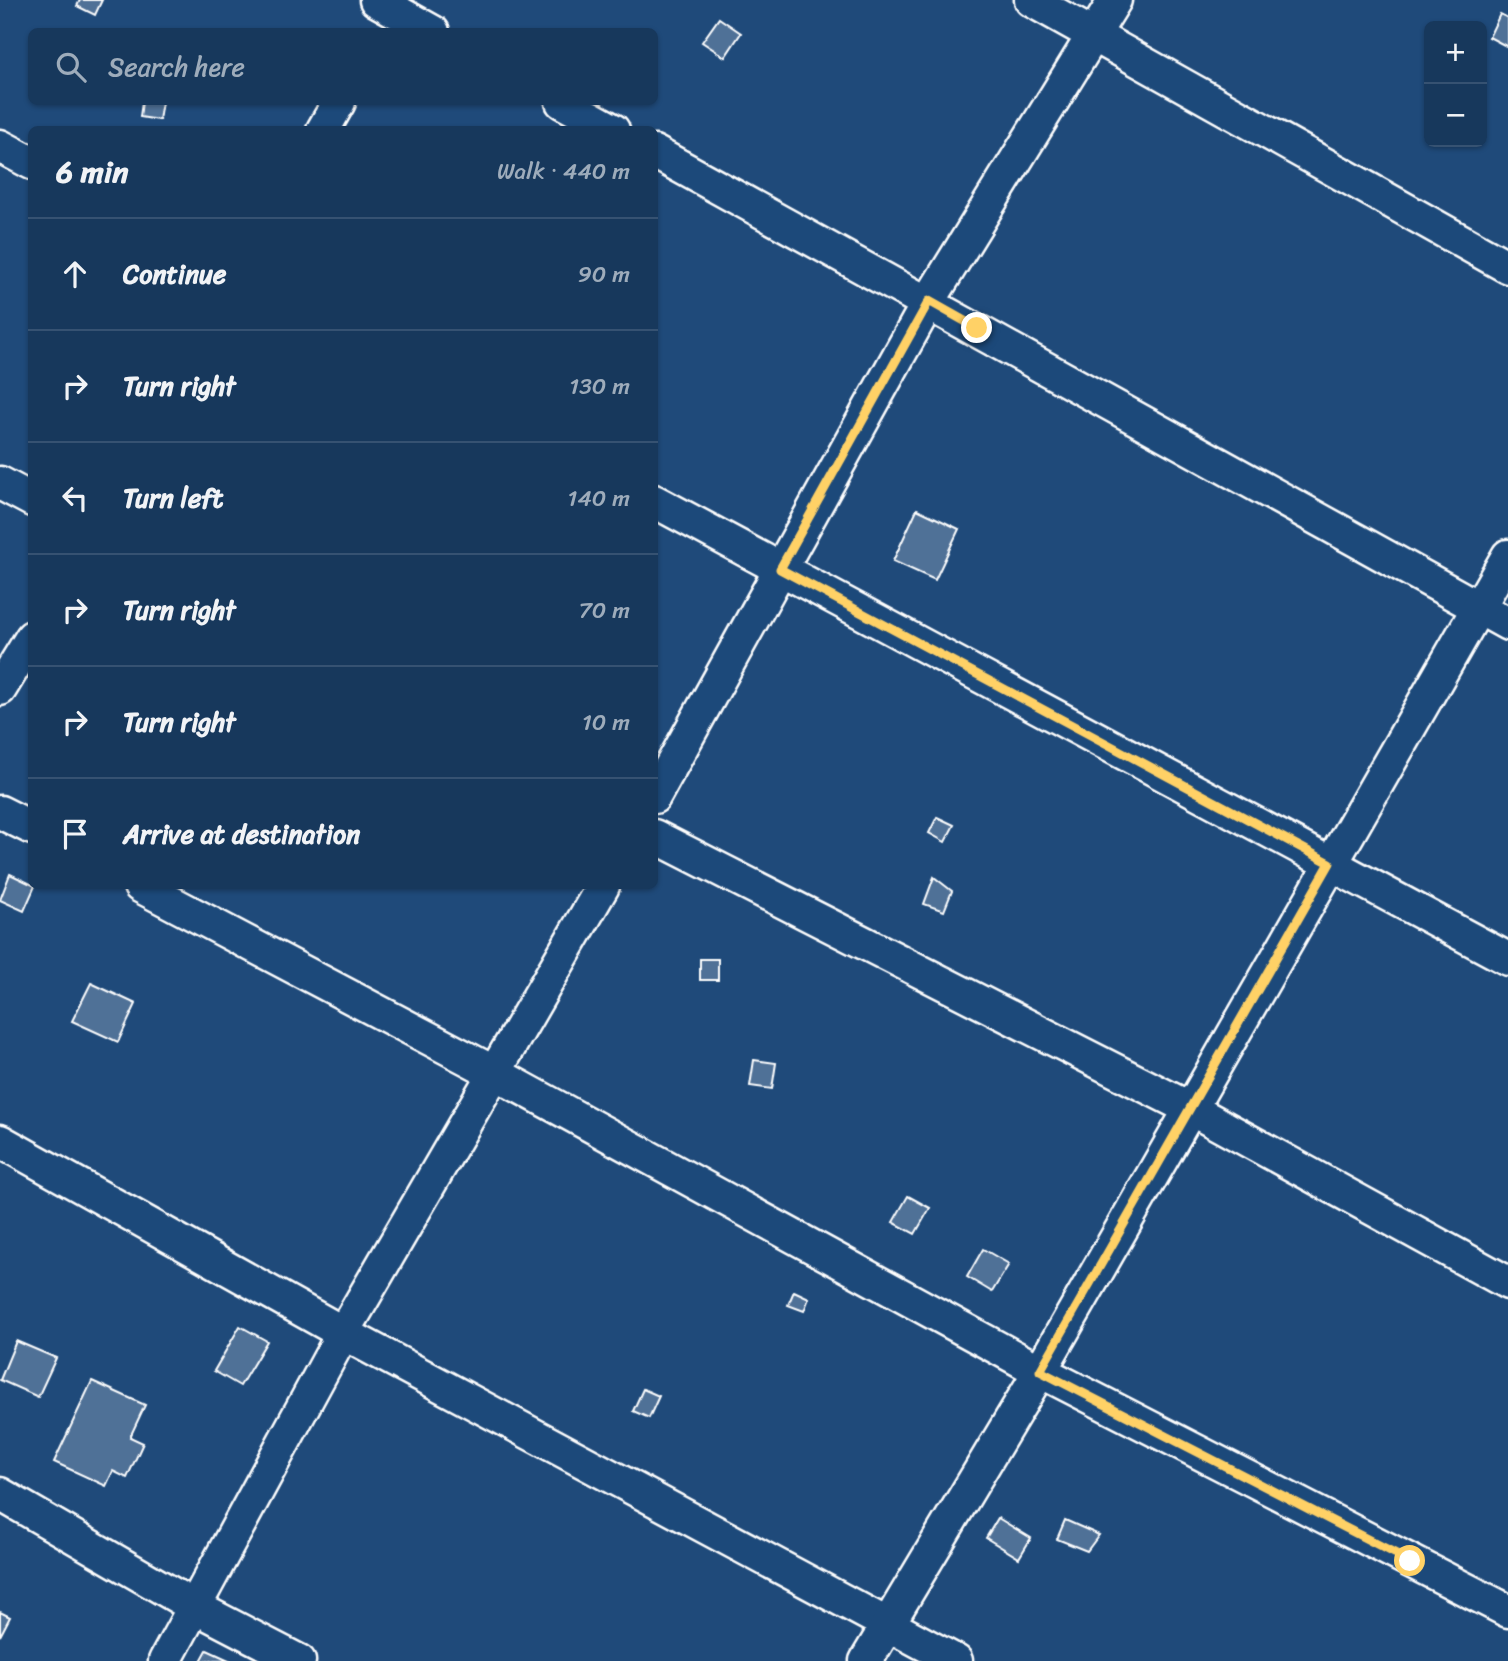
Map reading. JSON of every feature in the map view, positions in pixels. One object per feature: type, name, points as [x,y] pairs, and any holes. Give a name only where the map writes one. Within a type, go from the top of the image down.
[{"type":"street","points":[[1031,0],[1508,267]]},
{"type":"street","points":[[658,790],[929,301],[1092,33],[1115,0]]},
{"type":"street","points":[[384,10],[424,28]]},
{"type":"street","points":[[325,126],[337,105]]},
{"type":"street","points":[[567,105],[606,126]]},
{"type":"street","points":[[0,146],[28,161]]},
{"type":"street","points":[[658,154],[929,301],[1508,624]]},
{"type":"street","points":[[0,483],[28,498]]},
{"type":"street","points":[[658,503],[1508,959]]},
{"type":"street","points":[[866,1661],[1040,1371],[1508,556]]},
{"type":"street","points":[[0,689],[28,644]]},
{"type":"street","points":[[0,812],[28,826]]},
{"type":"street","points":[[658,838],[1189,1108],[1508,1283]]},
{"type":"street","points":[[146,889],[493,1072],[1040,1371],[1508,1611]]},
{"type":"street","points":[[165,1661],[343,1333],[601,889]]},
{"type":"street","points":[[0,1141],[343,1333],[956,1661]]},
{"type":"street","points":[[0,1494],[195,1607],[299,1661]]},
{"type":"building","points":[[80,0],[102,0],[95,15],[77,6]]},
{"type":"building","points":[[1500,14],[1508,18],[1508,47],[1489,37]]},
{"type":"building","points":[[719,18],[741,33],[725,57],[702,42]]},
{"type":"building","points":[[142,105],[162,105],[159,120],[140,117]]},
{"type":"building","points":[[917,509],[959,529],[935,580],[893,561]]},
{"type":"building","points":[[937,817],[954,825],[945,842],[929,833]]},
{"type":"building","points":[[10,874],[28,883],[28,889],[34,889],[24,911],[0,900]]},
{"type":"building","points":[[934,877],[952,891],[944,911],[924,904]]},
{"type":"building","points":[[700,959],[718,959],[718,980],[700,980]]},
{"type":"building","points":[[91,983],[136,1004],[118,1042],[72,1021]]},
{"type":"building","points":[[754,1060],[776,1063],[772,1089],[750,1086]]},
{"type":"building","points":[[908,1196],[930,1208],[915,1234],[893,1222]]},
{"type":"building","points":[[983,1249],[1009,1264],[992,1292],[967,1277]]},
{"type":"building","points":[[794,1291],[809,1298],[804,1311],[788,1305]]},
{"type":"building","points":[[240,1326],[267,1341],[240,1386],[214,1371]]},
{"type":"building","points":[[16,1341],[56,1358],[38,1397],[0,1380]]},
{"type":"building","points":[[92,1381],[145,1405],[130,1437],[143,1443],[127,1478],[113,1471],[106,1486],[54,1462]]},
{"type":"building","points":[[643,1389],[659,1396],[649,1418],[633,1411]]},
{"type":"building","points":[[998,1518],[1031,1538],[1019,1558],[986,1538]]},
{"type":"building","points":[[1065,1520],[1099,1535],[1087,1551],[1057,1539]]},
{"type":"building","points":[[0,1612],[10,1617],[0,1636]]},
{"type":"building","points":[[207,1650],[231,1661],[201,1661]]},
{"type":"route","points":[[977,328],[929,301],[780,569],[1330,863],[1040,1371],[1410,1561]]}]
